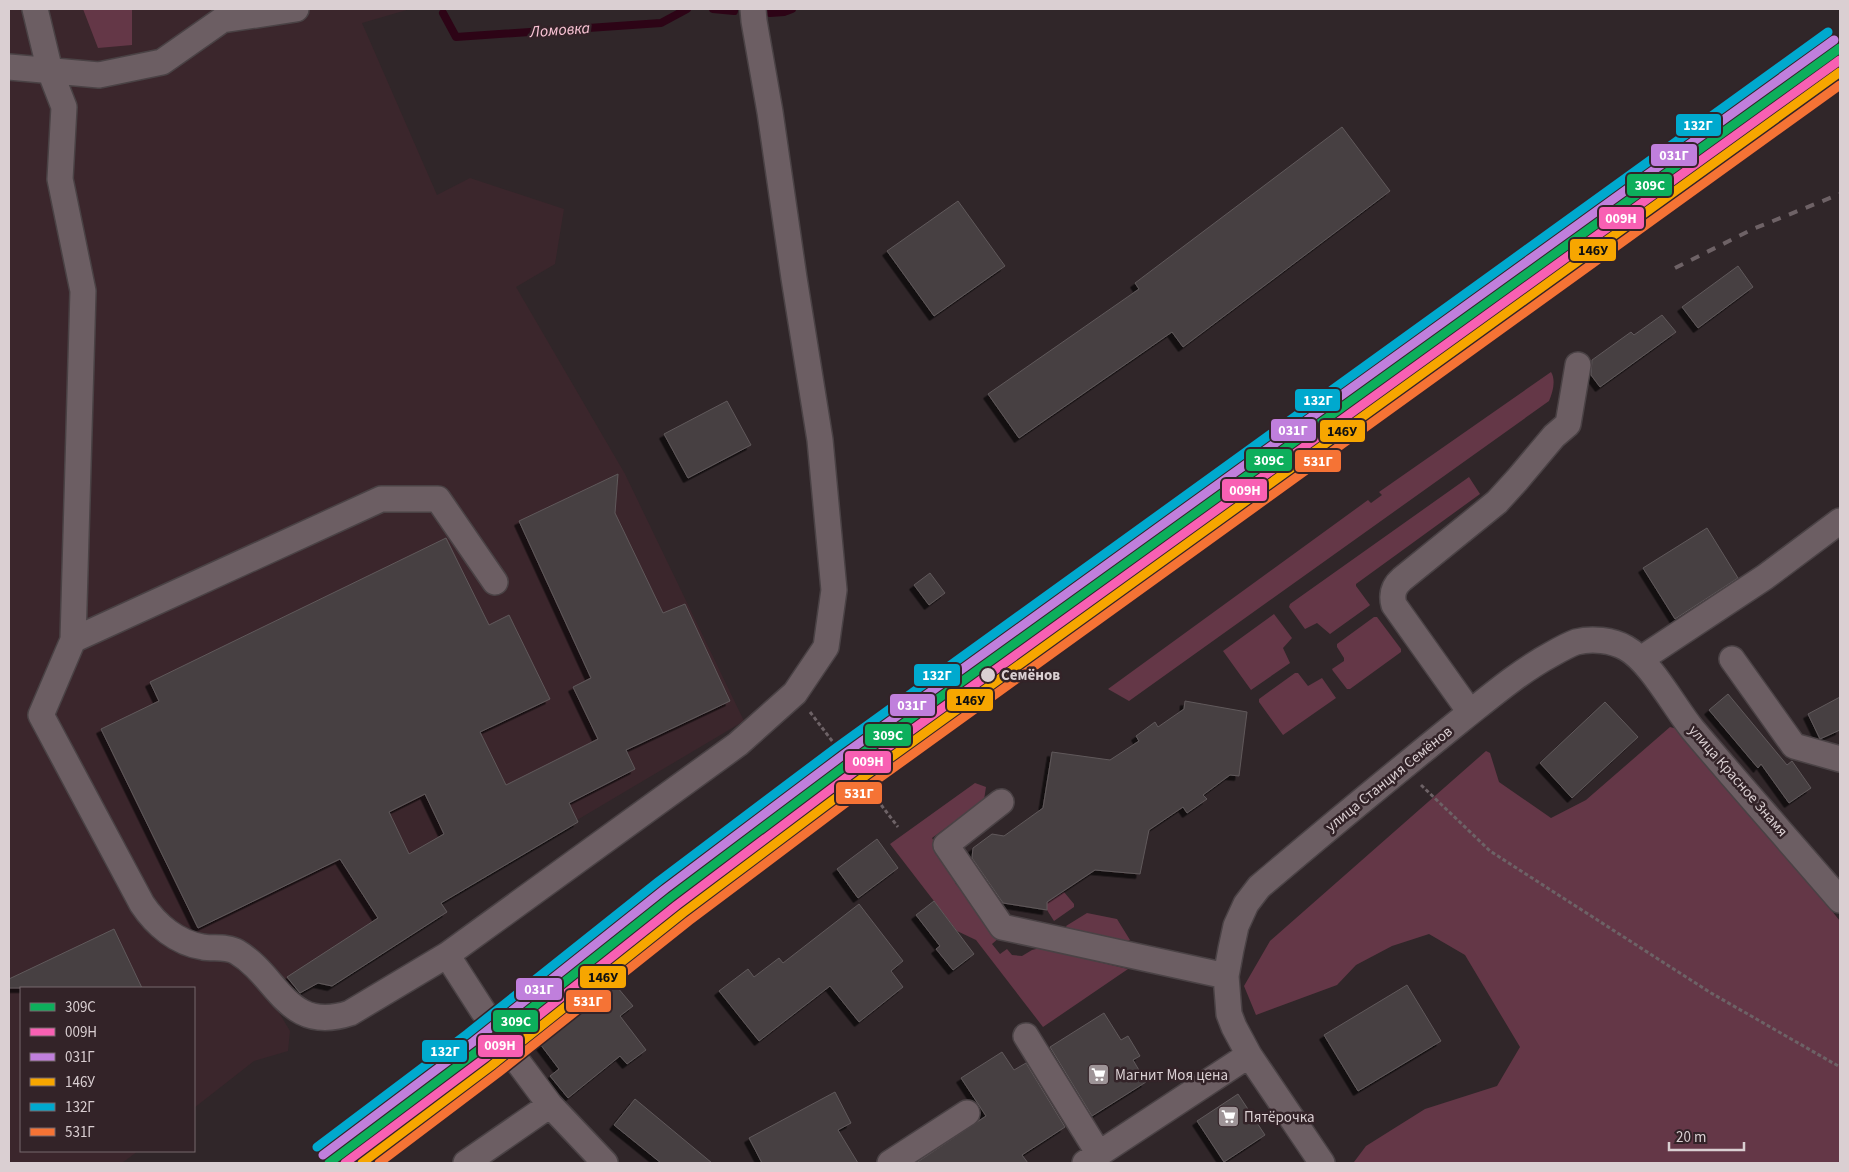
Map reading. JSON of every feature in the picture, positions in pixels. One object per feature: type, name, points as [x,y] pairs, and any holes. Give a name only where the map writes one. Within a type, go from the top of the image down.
[{"type":"street","points":[[35,9],[50,71],[64,107],[60,179],[83,291],[73,640],[41,715],[142,904],[159,926],[189,944],[234,950],[247,958],[281,996],[300,1012],[312,1016],[339,1017],[350,1014],[447,955],[738,744],[795,693],[826,647],[834,590],[820,440],[753,9]]},
{"type":"street","points":[[9,67],[99,75],[162,62],[222,20],[296,9]]},
{"type":"street","points":[[1470,712],[1394,605],[1394,590],[1402,579],[1497,502],[1518,480],[1554,436],[1568,424],[1578,365]]},
{"type":"street","points":[[73,640],[381,498],[438,498],[495,582]]},
{"type":"street","points":[[1641,659],[1765,577],[1840,521]]},
{"type":"street","name":"улица Станция Семёнов","points":[[1322,1163],[1249,1055],[1229,1014],[1226,976],[1236,926],[1246,904],[1259,887],[1470,712],[1529,667],[1574,643],[1587,640],[1608,642],[1626,648],[1641,659]]},
{"type":"street","name":"улица Красное Знамя","points":[[1641,659],[1692,728],[1840,900]]},
{"type":"street","points":[[1732,659],[1794,746],[1840,759]]},
{"type":"street","points":[[1001,802],[946,845],[1002,927],[1226,976]]},
{"type":"street","points":[[447,955],[483,1011]]},
{"type":"street","points":[[1026,1036],[1092,1159],[1249,1055]]},
{"type":"street","points":[[514,1058],[550,1105],[605,1163]]},
{"type":"street","points":[[466,1163],[550,1105]]},
{"type":"street","points":[[890,1163],[967,1113]]},
{"type":"path","points":[[795,693],[898,827]]},
{"type":"path","points":[[1403,767],[1490,852],[1711,993],[1840,1066]]},
{"type":"shaded area","points":[[9,9],[410,9],[362,23],[437,195],[470,178],[564,209],[555,264],[516,287],[625,474],[744,721],[272,1001],[290,1031],[288,1051],[254,1061],[195,1107],[195,987],[20,987],[20,1152],[137,1152],[122,1163],[9,1163]]},
{"type":"shaded area","points":[[83,9],[132,9],[132,45],[98,48]]},
{"type":"shaded area","points":[[1551,372],[1553,386],[1549,401],[1129,701],[1108,689],[1368,500],[1371,503],[1382,495],[1379,492]]},
{"type":"shaded area","points":[[1469,477],[1480,494],[1356,584],[1369,606],[1330,634],[1317,623],[1305,629],[1289,607],[1290,604]]},
{"type":"shaded area","points":[[1274,614],[1292,638],[1283,648],[1290,663],[1251,690],[1223,651]]},
{"type":"shaded area","points":[[1374,617],[1377,617],[1401,649],[1401,652],[1350,689],[1347,689],[1332,669],[1344,661],[1337,644]]},
{"type":"shaded area","points":[[1295,673],[1298,673],[1308,686],[1322,678],[1336,698],[1283,735],[1259,702],[1259,699]]},
{"type":"shaded area","points":[[1670,727],[1685,731],[1840,921],[1840,1163],[1355,1163],[1366,1146],[1425,1109],[1497,1086],[1520,1047],[1465,955],[1429,934],[1392,946],[1356,965],[1337,985],[1256,1015],[1244,986],[1270,941],[1486,751],[1490,753],[1499,782],[1551,818],[1586,800]]},
{"type":"shaded area","points":[[975,783],[986,787],[984,800],[932,838],[959,880],[955,883],[961,890],[964,888],[1000,937],[992,944],[1000,954],[1007,949],[1012,955],[1022,956],[1040,948],[1128,969],[1043,1027],[976,940],[957,931],[890,844]]},
{"type":"shaded area","points":[[1064,892],[1074,904],[1074,907],[1054,921],[1047,910],[1047,902]]},
{"type":"shaded area","points":[[1087,913],[1117,919],[1130,940],[1067,928],[1066,926]]},
{"type":"building","points":[[1342,127],[1390,191],[1183,347],[1172,332],[1019,438],[988,394],[1139,289],[1135,283]]},
{"type":"building","points":[[958,201],[1005,266],[934,316],[887,251]]},
{"type":"building","points":[[1738,266],[1753,287],[1698,328],[1682,307]]},
{"type":"building","points":[[1662,315],[1676,332],[1600,387],[1591,375],[1592,360],[1631,332],[1634,335]]},
{"type":"building","points":[[727,401],[751,445],[688,478],[664,434]]},
{"type":"building","points":[[618,474],[615,513],[663,613],[685,604],[730,701],[626,750],[635,769],[569,803],[578,822],[441,903],[447,912],[332,986],[318,983],[300,993],[287,977],[378,918],[340,859],[198,928],[101,729],[159,701],[150,682],[446,538],[489,625],[509,615],[550,699],[480,732],[506,785],[598,739],[573,687],[591,678],[519,521]],"holes":[[[425,794],[444,834],[409,854],[389,812]]]},
{"type":"building","points":[[1707,528],[1738,578],[1675,619],[1643,568]]},
{"type":"building","points":[[930,573],[945,593],[929,605],[914,585]]},
{"type":"building","points":[[1728,694],[1787,765],[1792,761],[1811,788],[1789,803],[1761,764],[1758,768],[1709,710]]},
{"type":"building","points":[[1840,697],[1840,730],[1820,739],[1808,714]]},
{"type":"building","points":[[1185,701],[1247,712],[1239,776],[1230,775],[1203,795],[1207,799],[1187,813],[1183,807],[1149,830],[1140,874],[1095,870],[1047,902],[1047,910],[1003,903],[972,858],[973,848],[992,834],[1004,836],[1043,808],[1052,752],[1110,760],[1139,741],[1136,736],[1155,722],[1158,727],[1184,709]]},
{"type":"building","points":[[1605,702],[1638,737],[1572,798],[1540,763]]},
{"type":"building","points":[[877,839],[898,868],[858,898],[837,869]]},
{"type":"building","points":[[934,901],[974,954],[953,970],[936,949],[940,946],[916,915]]},
{"type":"building","points":[[859,904],[903,961],[891,971],[903,987],[859,1022],[830,986],[759,1041],[719,991],[748,969],[754,977],[779,958],[783,963]]},
{"type":"building","points":[[114,929],[142,987],[9,988],[9,979]]},
{"type":"building","points":[[612,981],[633,1006],[620,1016],[646,1050],[627,1064],[620,1056],[568,1098],[550,1076],[559,1069],[534,1036]]},
{"type":"building","points":[[1407,985],[1441,1041],[1358,1091],[1324,1035]]},
{"type":"building","points":[[1104,1013],[1121,1040],[1128,1036],[1140,1056],[1133,1060],[1146,1082],[1092,1116],[1050,1047]]},
{"type":"building","points":[[1002,1052],[1014,1070],[1026,1063],[1065,1127],[1022,1155],[1028,1163],[916,1163],[986,1116],[961,1078]]},
{"type":"building","points":[[835,1092],[851,1123],[838,1130],[858,1163],[762,1163],[749,1138]]},
{"type":"building","points":[[1238,1094],[1265,1135],[1224,1162],[1197,1121]]},
{"type":"building","points":[[635,1099],[712,1163],[661,1163],[614,1125]]},
{"type":"waterway","name":"Ломовка","points":[[443,13],[456,37],[661,23],[687,9]]},
{"type":"waterway","name":"Ломовка","points":[[713,9],[734,11]]},
{"type":"waterway","name":"Ломовка","points":[[770,13],[784,12],[792,9]]},
{"type":"tunnel","points":[[483,1011],[515,1058]]},
{"type":"railway","points":[[1675,268],[1753,229],[1840,194]]},
{"type":"transit line","name":"132Г","points":[[317,1147],[467,1034],[659,881],[837,747],[1828,32]]},
{"type":"transit line","name":"031Г","points":[[323,1155],[473,1042],[665,889],[843,755],[1834,40]]},
{"type":"transit line","name":"309С","points":[[329,1163],[479,1050],[671,897],[849,763],[1840,48]]},
{"type":"transit line","name":"009Н","points":[[345,1163],[485,1058],[677,905],[855,771],[1840,60]]},
{"type":"transit line","name":"146У","points":[[362,1163],[491,1066],[683,913],[861,779],[1840,72]]},
{"type":"transit line","name":"531Г","points":[[379,1163],[498,1073],[689,921],[867,787],[1840,85]]},
{"type":"place","name":"Семёнов","points":[[988,675]]},
{"type":"place","name":"Магнит Моя цена","points":[[1099,1075]]},
{"type":"place","name":"Пятёрочка","points":[[1228,1117]]}]
